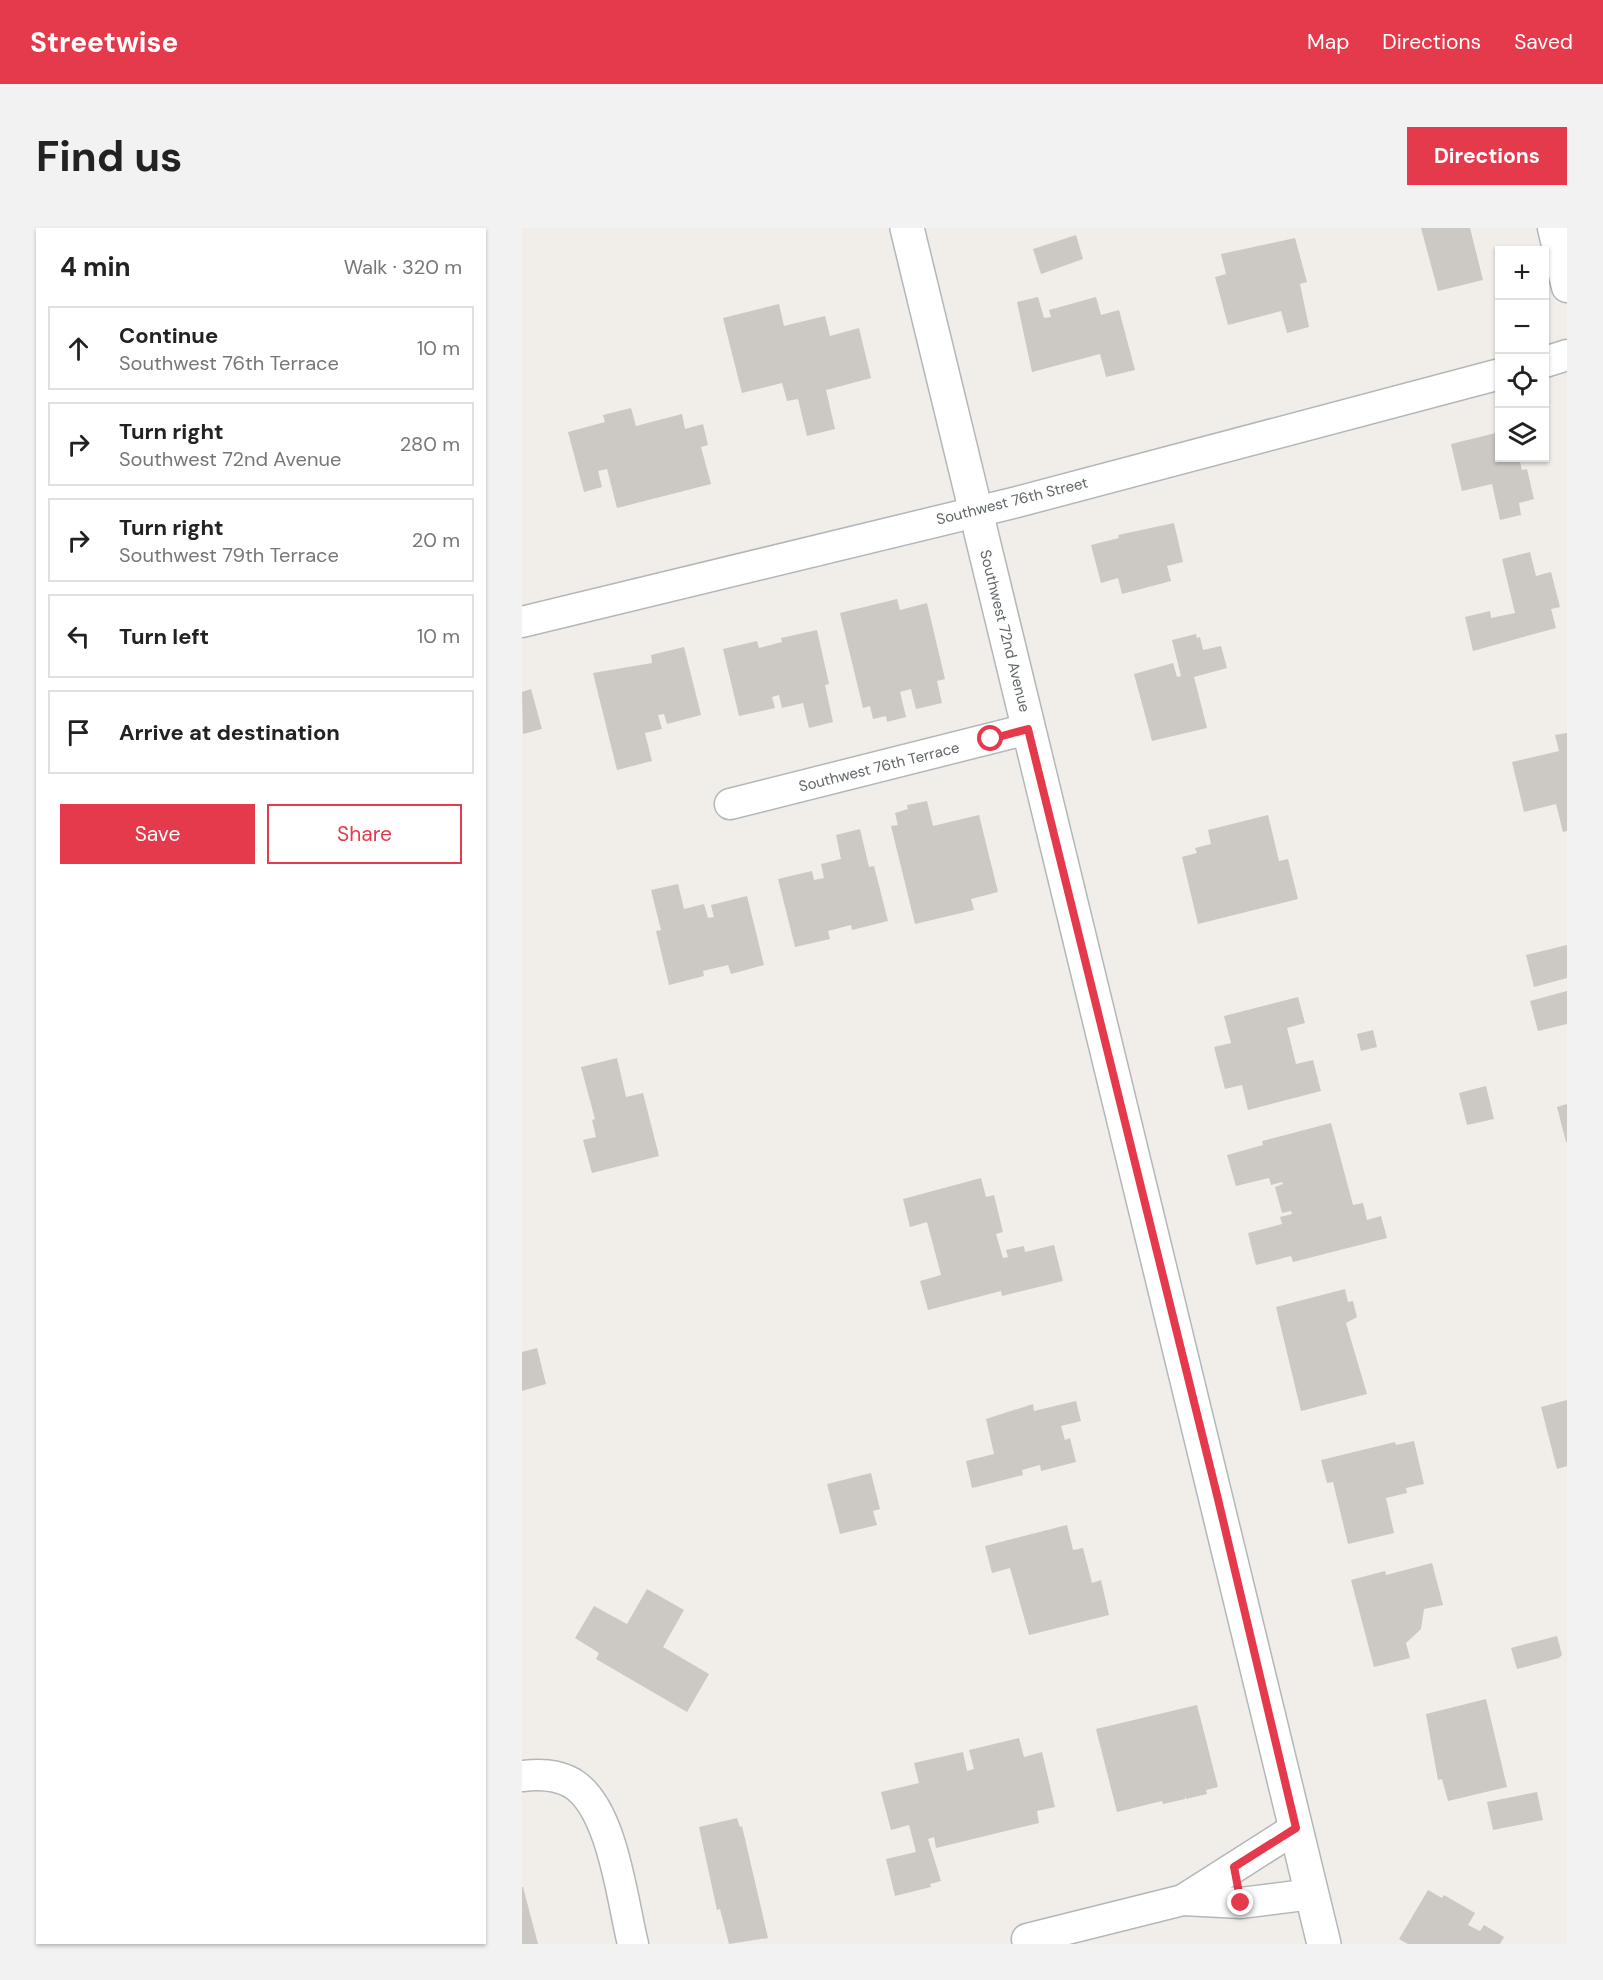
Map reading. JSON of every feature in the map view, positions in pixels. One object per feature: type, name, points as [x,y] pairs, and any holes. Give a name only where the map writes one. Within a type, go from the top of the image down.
[{"type":"street","name":"Southwest 72nd Avenue","points":[[907,228],[1217,1495],[1324,1944]]},
{"type":"street","points":[[1553,228],[1567,287]]},
{"type":"street","points":[[1549,361],[1567,355]]},
{"type":"street","name":"Southwest 76th Street","points":[[522,622],[975,510],[1495,375]]},
{"type":"street","name":"Southwest 76th Terrace","points":[[730,804],[1028,729]]},
{"type":"street","points":[[522,1776],[544,1775],[562,1778],[580,1790],[601,1819],[610,1846],[633,1944]]},
{"type":"street","points":[[1183,1900],[1296,1828]]},
{"type":"street","points":[[1234,1867],[1241,1903]]},
{"type":"street","points":[[1028,1938],[1183,1900],[1241,1903],[1312,1894]]},
{"type":"building","points":[[1421,228],[1470,228],[1483,280],[1438,291]]},
{"type":"building","points":[[1076,235],[1083,259],[1041,274],[1033,249]]},
{"type":"building","points":[[1295,238],[1307,282],[1300,284],[1309,327],[1287,333],[1281,311],[1228,325],[1215,277],[1226,274],[1221,254]]},
{"type":"building","points":[[1038,297],[1044,318],[1051,317],[1049,310],[1096,297],[1101,315],[1119,310],[1135,370],[1106,377],[1100,354],[1032,372],[1017,302]]},
{"type":"building","points":[[779,304],[784,326],[825,316],[830,336],[859,328],[871,378],[826,390],[835,429],[807,436],[798,399],[787,401],[782,383],[742,393],[723,318]]},
{"type":"building","points":[[631,408],[636,426],[682,414],[685,429],[703,424],[708,445],[701,447],[711,484],[617,508],[607,469],[598,471],[602,487],[584,492],[568,432],[605,422],[603,415]]},
{"type":"building","points":[[1495,433],[1495,462],[1520,462],[1522,470],[1527,469],[1534,499],[1519,503],[1521,515],[1500,520],[1492,484],[1462,491],[1451,444]]},
{"type":"building","points":[[1174,523],[1183,562],[1167,566],[1171,581],[1122,594],[1118,578],[1101,583],[1091,545],[1119,538],[1118,535]]},
{"type":"building","points":[[1530,552],[1536,576],[1551,572],[1560,607],[1551,609],[1556,628],[1473,651],[1465,617],[1490,611],[1491,618],[1515,613],[1502,559]]},
{"type":"building","points":[[897,599],[900,610],[927,603],[945,679],[937,681],[942,703],[916,709],[911,689],[900,692],[906,717],[887,722],[886,716],[873,719],[870,706],[863,708],[840,613]]},
{"type":"building","points":[[817,630],[829,684],[825,685],[833,722],[809,728],[803,703],[782,708],[779,695],[772,697],[775,708],[739,716],[723,649],[757,641],[759,648],[782,642],[781,638]]},
{"type":"building","points":[[1196,634],[1197,638],[1200,637],[1203,650],[1221,646],[1227,668],[1194,677],[1207,728],[1152,741],[1134,674],[1173,663],[1177,677],[1181,676],[1172,640]]},
{"type":"building","points":[[684,647],[701,715],[667,724],[664,714],[658,715],[662,729],[645,733],[652,761],[617,770],[593,673],[652,663],[651,655]]},
{"type":"building","points":[[531,689],[542,729],[523,734],[522,692]]},
{"type":"building","points":[[1567,733],[1567,831],[1563,832],[1556,804],[1524,812],[1512,762],[1559,751],[1555,735]]},
{"type":"building","points":[[927,801],[933,826],[979,815],[998,892],[971,899],[974,910],[915,924],[891,826],[898,825],[895,813],[908,809],[907,805]]},
{"type":"building","points":[[1268,815],[1279,861],[1288,859],[1298,899],[1198,924],[1182,857],[1197,853],[1195,848],[1211,844],[1208,830]]},
{"type":"building","points":[[860,829],[869,867],[874,866],[888,921],[852,930],[851,925],[828,931],[830,939],[795,947],[778,879],[812,871],[814,880],[824,878],[821,864],[841,859],[836,835]]},
{"type":"building","points":[[678,884],[684,909],[704,904],[708,918],[714,917],[711,905],[747,896],[764,965],[731,974],[728,965],[703,971],[704,976],[669,985],[656,931],[661,930],[651,890]]},
{"type":"building","points":[[1567,945],[1567,978],[1534,987],[1526,955]]},
{"type":"building","points":[[1567,991],[1567,1024],[1538,1031],[1530,1001]]},
{"type":"building","points":[[1298,997],[1305,1023],[1287,1028],[1296,1064],[1313,1060],[1321,1091],[1248,1110],[1242,1085],[1225,1089],[1214,1047],[1231,1043],[1224,1016]]},
{"type":"building","points":[[1373,1030],[1377,1047],[1361,1051],[1357,1034]]},
{"type":"building","points":[[617,1058],[626,1097],[643,1093],[659,1156],[592,1173],[583,1140],[596,1137],[592,1120],[595,1119],[581,1067]]},
{"type":"building","points":[[1486,1086],[1494,1119],[1467,1125],[1459,1093]]},
{"type":"building","points":[[1567,1104],[1567,1142],[1566,1142],[1557,1107]]},
{"type":"building","points":[[1331,1123],[1353,1205],[1363,1203],[1367,1220],[1381,1216],[1387,1238],[1293,1262],[1291,1256],[1256,1265],[1248,1233],[1282,1224],[1280,1217],[1292,1214],[1291,1211],[1282,1213],[1275,1187],[1283,1184],[1282,1182],[1271,1185],[1269,1178],[1236,1186],[1227,1155],[1263,1145],[1262,1141]]},
{"type":"building","points":[[981,1178],[986,1197],[994,1195],[1003,1232],[996,1234],[1003,1258],[1008,1257],[1006,1250],[1024,1246],[1025,1252],[1054,1245],[1063,1281],[1002,1296],[1001,1291],[928,1310],[920,1281],[941,1275],[927,1222],[910,1227],[903,1199]]},
{"type":"building","points":[[1345,1289],[1348,1302],[1353,1301],[1357,1317],[1346,1323],[1367,1394],[1301,1411],[1276,1307]]},
{"type":"building","points":[[537,1348],[546,1384],[522,1391],[522,1352]]},
{"type":"building","points":[[1567,1400],[1567,1466],[1557,1469],[1541,1407]]},
{"type":"building","points":[[1076,1401],[1081,1421],[1061,1426],[1065,1440],[1070,1438],[1076,1462],[1041,1471],[1040,1465],[1022,1470],[1023,1475],[972,1488],[966,1461],[994,1454],[986,1419],[1033,1404],[1034,1411]]},
{"type":"building","points":[[1414,1441],[1424,1484],[1406,1488],[1407,1493],[1386,1498],[1394,1533],[1348,1544],[1333,1482],[1327,1483],[1321,1460],[1395,1442],[1396,1445]]},
{"type":"building","points":[[871,1473],[880,1509],[873,1511],[877,1525],[840,1534],[827,1484]]},
{"type":"building","points":[[1067,1525],[1073,1550],[1083,1548],[1092,1583],[1101,1580],[1109,1615],[1029,1635],[1010,1568],[992,1573],[985,1546]]},
{"type":"building","points":[[1432,1563],[1443,1605],[1424,1609],[1421,1629],[1406,1643],[1410,1658],[1374,1667],[1351,1580],[1385,1571],[1386,1575]]},
{"type":"building","points":[[647,1589],[684,1610],[663,1647],[709,1674],[687,1712],[596,1659],[599,1653],[575,1638],[594,1606],[627,1624]]},
{"type":"building","points":[[1557,1636],[1562,1655],[1559,1658],[1517,1669],[1511,1648]]},
{"type":"building","points":[[1486,1699],[1507,1787],[1448,1801],[1442,1779],[1438,1780],[1426,1714]]},
{"type":"building","points":[[1197,1705],[1218,1787],[1206,1790],[1207,1794],[1186,1799],[1185,1795],[1185,1799],[1163,1804],[1162,1801],[1117,1812],[1096,1729]]},
{"type":"building","points":[[1019,1738],[1024,1757],[1042,1752],[1055,1807],[1037,1811],[1039,1823],[936,1848],[934,1837],[928,1839],[941,1881],[930,1884],[931,1887],[895,1896],[886,1859],[916,1852],[909,1825],[891,1830],[881,1792],[919,1783],[914,1763],[963,1752],[967,1771],[974,1769],[969,1750]]},
{"type":"building","points":[[1537,1792],[1543,1820],[1493,1830],[1487,1802]]},
{"type":"building","points":[[737,1818],[740,1827],[742,1826],[768,1938],[729,1944],[720,1909],[717,1910],[699,1827]]},
{"type":"building","points":[[523,1887],[538,1944],[522,1944]]},
{"type":"building","points":[[1428,1890],[1442,1898],[1444,1895],[1475,1913],[1468,1925],[1480,1931],[1484,1925],[1504,1937],[1500,1944],[1408,1944],[1399,1939]]},
{"type":"route","points":[[991,739],[1028,729],[1217,1495],[1296,1828],[1234,1867],[1241,1903]]}]
